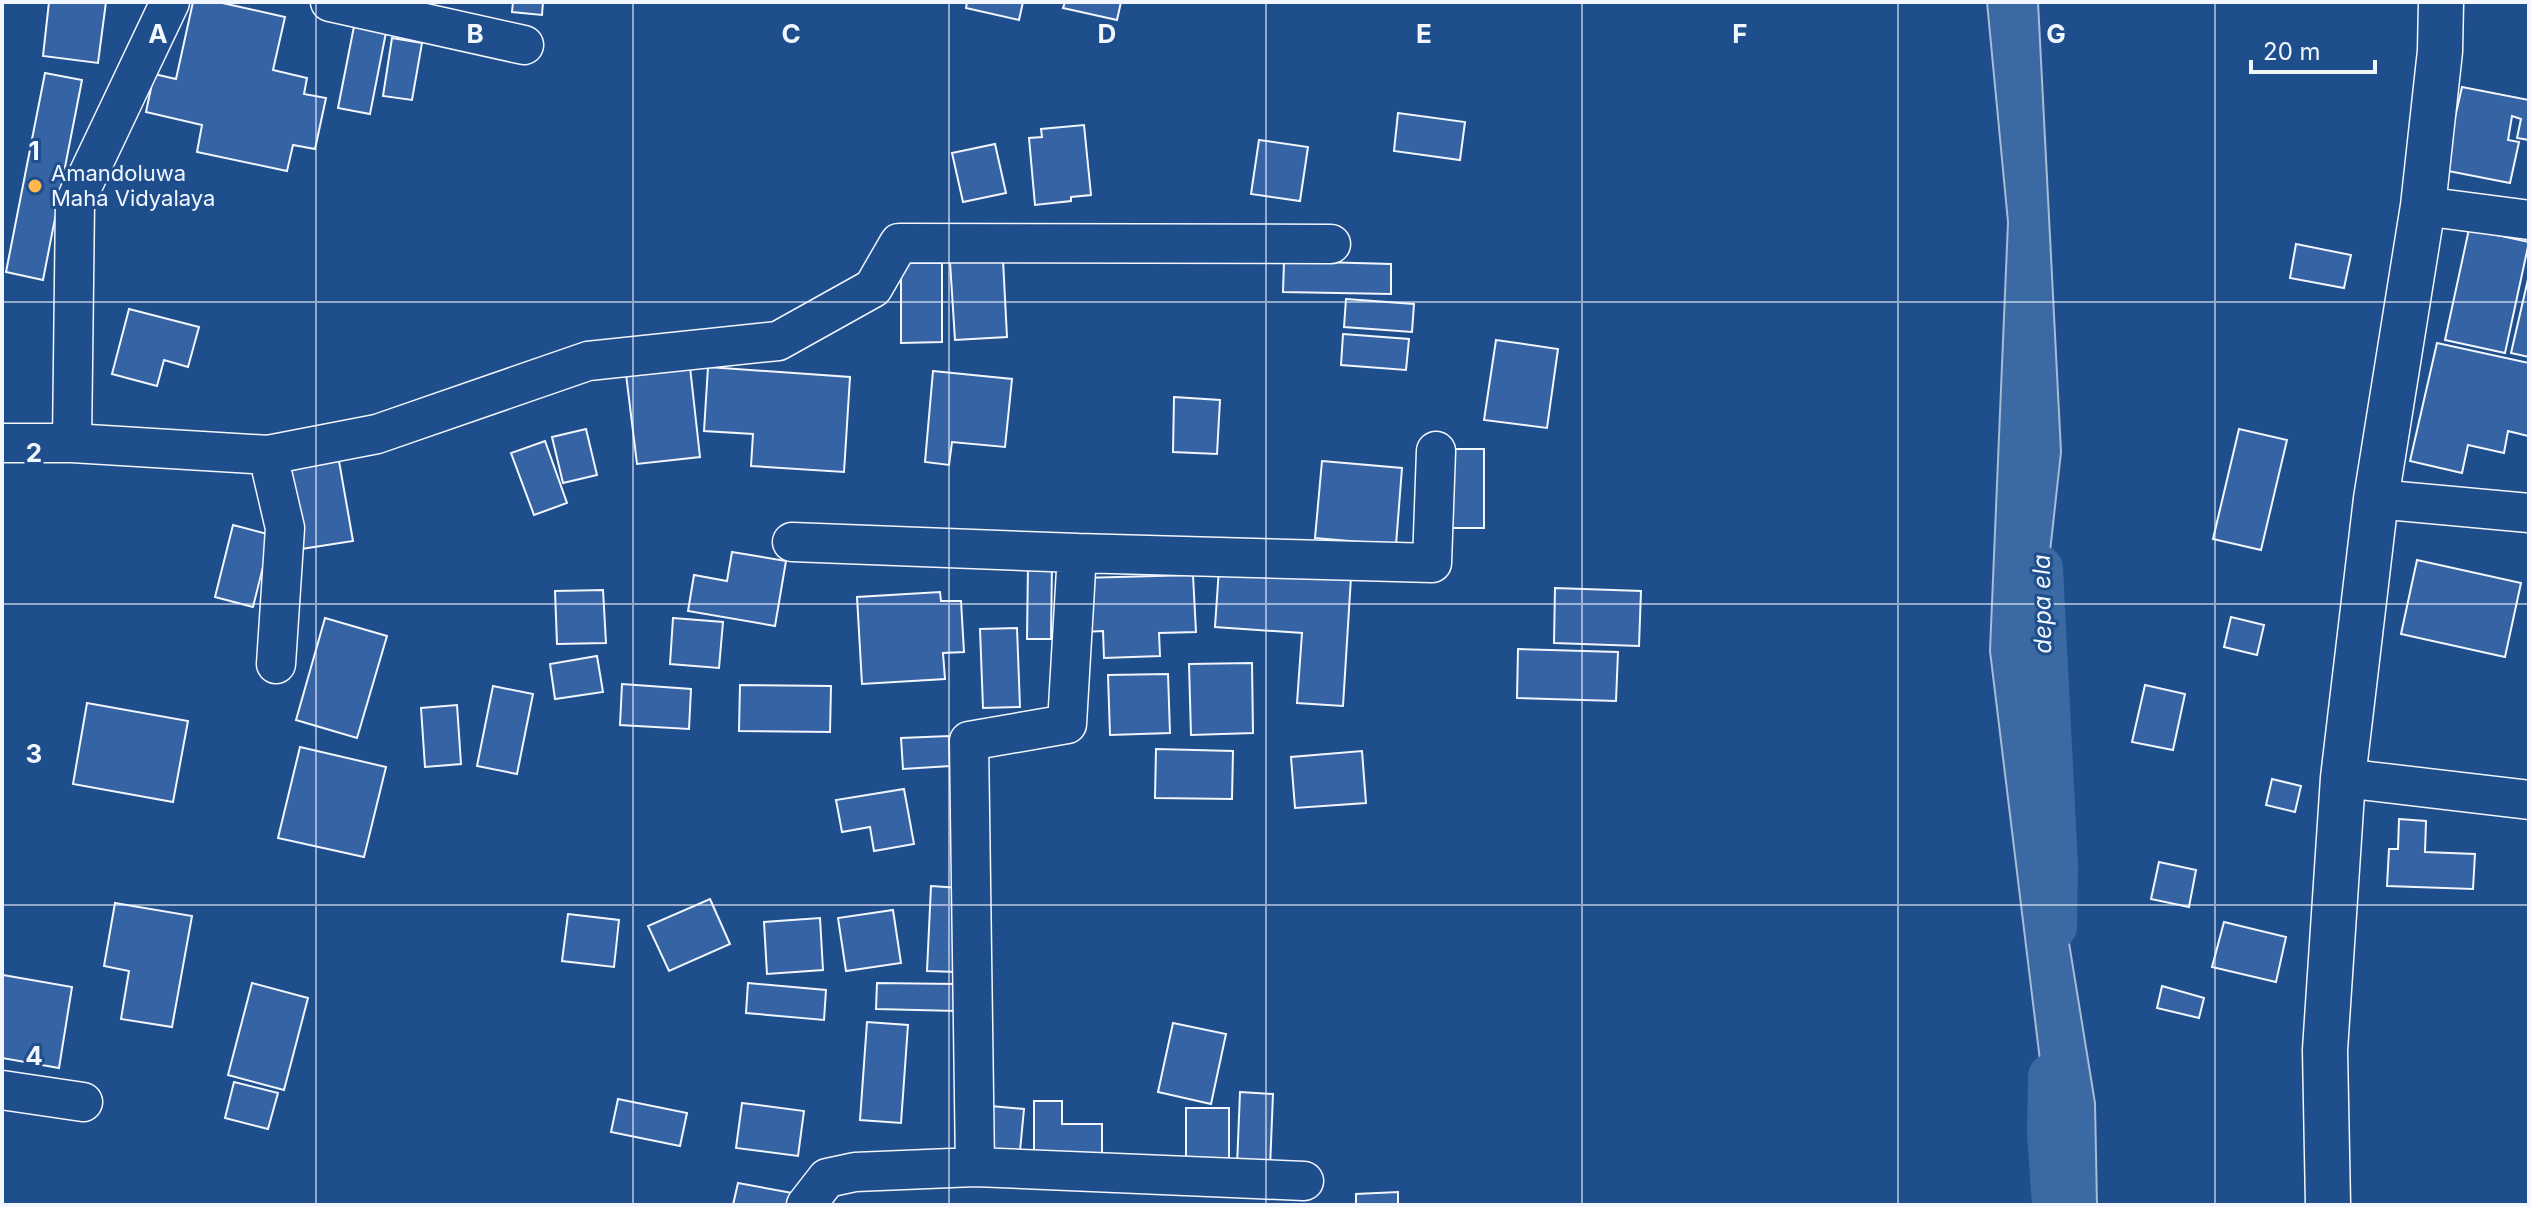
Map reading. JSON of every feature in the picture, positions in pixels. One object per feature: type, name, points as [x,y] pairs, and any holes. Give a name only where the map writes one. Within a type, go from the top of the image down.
[{"type":"street","points":[[72,443],[75,202],[170,2]]},
{"type":"street","points":[[330,2],[524,45]]},
{"type":"street","points":[[2328,1205],[2325,1050],[2343,778],[2376,499],[2423,206],[2440,51],[2441,2]]},
{"type":"street","points":[[2423,206],[2529,220]]},
{"type":"street","points":[[2,443],[72,443],[268,455],[377,434],[588,361],[778,341],[873,288],[899,243],[1331,244]]},
{"type":"street","points":[[792,542],[1432,563],[1436,451]]},
{"type":"street","points":[[268,455],[285,528],[276,664]]},
{"type":"street","points":[[2376,499],[2529,513]]},
{"type":"street","points":[[975,1167],[969,741],[1067,724],[1077,553]]},
{"type":"street","points":[[2343,778],[2529,800]]},
{"type":"street","points":[[2,1090],[83,1102]]},
{"type":"street","points":[[806,1205],[827,1178],[855,1172],[975,1167],[1304,1181]]},
{"type":"water","points":[[1987,2],[2038,2],[2061,452],[2032,715],[2095,1103],[2097,1205],[2054,1205],[2049,1134],[1990,651],[2008,222]]},
{"type":"building","points":[[49,2],[106,2],[98,63],[43,56]]},
{"type":"building","points":[[193,2],[218,2],[285,17],[273,70],[307,78],[304,94],[326,98],[315,149],[293,145],[287,171],[197,152],[202,125],[146,112],[154,74],[176,79]]},
{"type":"building","points":[[513,2],[543,2],[542,15],[512,12]]},
{"type":"building","points":[[967,2],[1023,2],[1019,20],[966,8]]},
{"type":"building","points":[[1065,2],[1121,2],[1117,20],[1063,8]]},
{"type":"building","points":[[357,11],[389,17],[370,114],[338,108]]},
{"type":"building","points":[[392,38],[422,43],[412,100],[383,96]]},
{"type":"building","points":[[45,73],[82,80],[43,280],[6,272]]},
{"type":"building","points":[[2462,87],[2529,100],[2529,140],[2517,138],[2521,119],[2512,116],[2508,140],[2519,142],[2510,183],[2443,170]]},
{"type":"building","points":[[1398,113],[1465,122],[1460,160],[1394,151]]},
{"type":"building","points":[[1084,125],[1091,195],[1035,205],[1029,138],[1042,137],[1041,129]]},
{"type":"building","points":[[1259,140],[1308,147],[1300,201],[1251,194]]},
{"type":"building","points":[[995,144],[1006,193],[963,202],[952,153]]},
{"type":"building","points":[[2469,229],[2529,242],[2505,353],[2445,340]]},
{"type":"building","points":[[2296,244],[2351,255],[2344,288],[2290,278]]},
{"type":"building","points":[[1003,260],[1007,337],[955,340],[950,262]]},
{"type":"building","points":[[1284,261],[1391,264],[1391,294],[1283,292]]},
{"type":"building","points":[[901,263],[942,263],[942,342],[901,343]]},
{"type":"building","points":[[2529,275],[2529,357],[2511,353]]},
{"type":"building","points":[[1346,299],[1414,304],[1412,332],[1344,327]]},
{"type":"building","points":[[129,309],[199,327],[188,367],[164,360],[157,386],[112,374]]},
{"type":"building","points":[[1343,334],[1409,339],[1406,370],[1341,365]]},
{"type":"building","points":[[1496,340],[1558,349],[1547,428],[1484,420]]},
{"type":"building","points":[[2437,343],[2529,363],[2528,436],[2508,431],[2504,453],[2468,445],[2462,473],[2410,461]]},
{"type":"building","points":[[690,367],[700,457],[637,464],[626,374]]},
{"type":"building","points":[[708,367],[850,377],[844,472],[751,466],[753,434],[704,431]]},
{"type":"building","points":[[933,371],[1012,379],[1005,447],[952,442],[949,465],[925,462]]},
{"type":"building","points":[[1174,397],[1220,400],[1217,454],[1173,452]]},
{"type":"building","points":[[586,429],[597,475],[563,483],[552,437]]},
{"type":"building","points":[[2239,429],[2287,440],[2261,550],[2213,539]]},
{"type":"building","points":[[545,441],[567,503],[534,515],[511,453]]},
{"type":"building","points":[[1453,449],[1484,449],[1484,528],[1452,528]]},
{"type":"building","points":[[339,461],[353,541],[301,549],[287,470]]},
{"type":"building","points":[[1322,461],[1402,468],[1396,545],[1315,538]]},
{"type":"building","points":[[233,525],[271,535],[253,607],[215,597]]},
{"type":"building","points":[[732,552],[786,561],[775,626],[688,611],[694,575],[727,581]]},
{"type":"building","points":[[2417,560],[2521,583],[2505,657],[2401,634]]},
{"type":"building","points":[[1052,563],[1051,639],[1027,639],[1028,564]]},
{"type":"building","points":[[1219,568],[1351,577],[1343,706],[1297,703],[1302,633],[1215,627]]},
{"type":"building","points":[[1193,575],[1196,632],[1159,633],[1160,656],[1104,658],[1103,631],[1083,632],[1081,578]]},
{"type":"building","points":[[1555,588],[1641,591],[1639,646],[1554,643]]},
{"type":"building","points":[[603,590],[606,643],[557,644],[555,591]]},
{"type":"building","points":[[940,592],[941,601],[961,601],[964,652],[943,653],[945,679],[862,684],[857,597]]},
{"type":"building","points":[[2231,617],[2264,625],[2257,655],[2224,647]]},
{"type":"building","points":[[325,618],[387,636],[357,738],[296,720]]},
{"type":"building","points":[[673,618],[723,622],[719,668],[670,664]]},
{"type":"building","points":[[1017,628],[1020,707],[983,708],[980,629]]},
{"type":"building","points":[[1518,649],[1618,652],[1616,701],[1517,698]]},
{"type":"building","points":[[597,656],[603,692],[555,699],[550,664]]},
{"type":"building","points":[[1252,663],[1253,733],[1191,735],[1189,664]]},
{"type":"building","points":[[1168,674],[1170,733],[1110,735],[1108,675]]},
{"type":"building","points":[[622,684],[691,689],[689,729],[620,725]]},
{"type":"building","points":[[740,685],[831,686],[830,732],[739,731]]},
{"type":"building","points":[[2145,685],[2185,694],[2173,750],[2132,742]]},
{"type":"building","points":[[493,686],[533,694],[517,774],[477,766]]},
{"type":"building","points":[[87,703],[188,721],[173,802],[73,784]]},
{"type":"building","points":[[457,705],[461,764],[425,767],[421,708]]},
{"type":"building","points":[[949,736],[950,766],[903,769],[901,738]]},
{"type":"building","points":[[300,747],[386,767],[364,857],[278,838]]},
{"type":"building","points":[[1156,749],[1233,751],[1232,799],[1155,798]]},
{"type":"building","points":[[1362,751],[1366,803],[1295,808],[1291,757]]},
{"type":"building","points":[[2272,779],[2301,786],[2295,812],[2266,805]]},
{"type":"building","points":[[904,789],[914,844],[874,851],[870,827],[842,832],[836,800]]},
{"type":"building","points":[[2399,819],[2426,821],[2425,852],[2475,854],[2473,889],[2387,886],[2389,849],[2398,849]]},
{"type":"building","points":[[2159,862],[2196,870],[2189,907],[2151,899]]},
{"type":"building","points":[[931,886],[960,888],[957,972],[927,971]]},
{"type":"building","points":[[710,899],[730,944],[669,971],[648,926]]},
{"type":"building","points":[[115,903],[192,916],[172,1027],[121,1019],[129,971],[104,966]]},
{"type":"building","points":[[893,910],[901,963],[846,971],[838,918]]},
{"type":"building","points":[[568,914],[619,920],[614,967],[562,961]]},
{"type":"building","points":[[820,918],[823,970],[767,974],[764,922]]},
{"type":"building","points":[[2224,922],[2286,937],[2276,982],[2212,967]]},
{"type":"building","points":[[3,975],[72,987],[59,1068],[2,1058]]},
{"type":"building","points":[[252,983],[308,998],[284,1090],[228,1075]]},
{"type":"building","points":[[748,983],[826,990],[824,1020],[746,1013]]},
{"type":"building","points":[[877,983],[957,984],[957,1011],[876,1009]]},
{"type":"building","points":[[2162,986],[2204,998],[2199,1018],[2157,1008]]},
{"type":"building","points":[[867,1022],[908,1025],[901,1123],[860,1120]]},
{"type":"building","points":[[1173,1023],[1226,1034],[1211,1104],[1158,1092]]},
{"type":"building","points":[[234,1082],[278,1093],[268,1129],[225,1118]]},
{"type":"building","points":[[1240,1092],[1273,1094],[1270,1168],[1237,1166]]},
{"type":"building","points":[[618,1099],[687,1113],[680,1146],[611,1132]]},
{"type":"building","points":[[1034,1101],[1062,1101],[1062,1124],[1102,1124],[1102,1155],[1034,1156]]},
{"type":"building","points":[[742,1103],[804,1111],[798,1156],[736,1148]]},
{"type":"building","points":[[991,1106],[1024,1109],[1020,1151],[987,1148]]},
{"type":"building","points":[[1186,1108],[1229,1108],[1229,1162],[1186,1162]]},
{"type":"building","points":[[738,1183],[798,1194],[796,1205],[733,1205]]},
{"type":"building","points":[[1398,1192],[1398,1205],[1356,1205],[1356,1194]]},
{"type":"waterway","name":"depa ela","points":[[2041,568],[2056,866],[2055,927]]},
{"type":"waterway","name":"depa ela","points":[[2050,1076],[2049,1134],[2054,1205]]},
{"type":"place","name":"Amandoluwa Maha Vidyalaya","points":[[35,186]]}]
